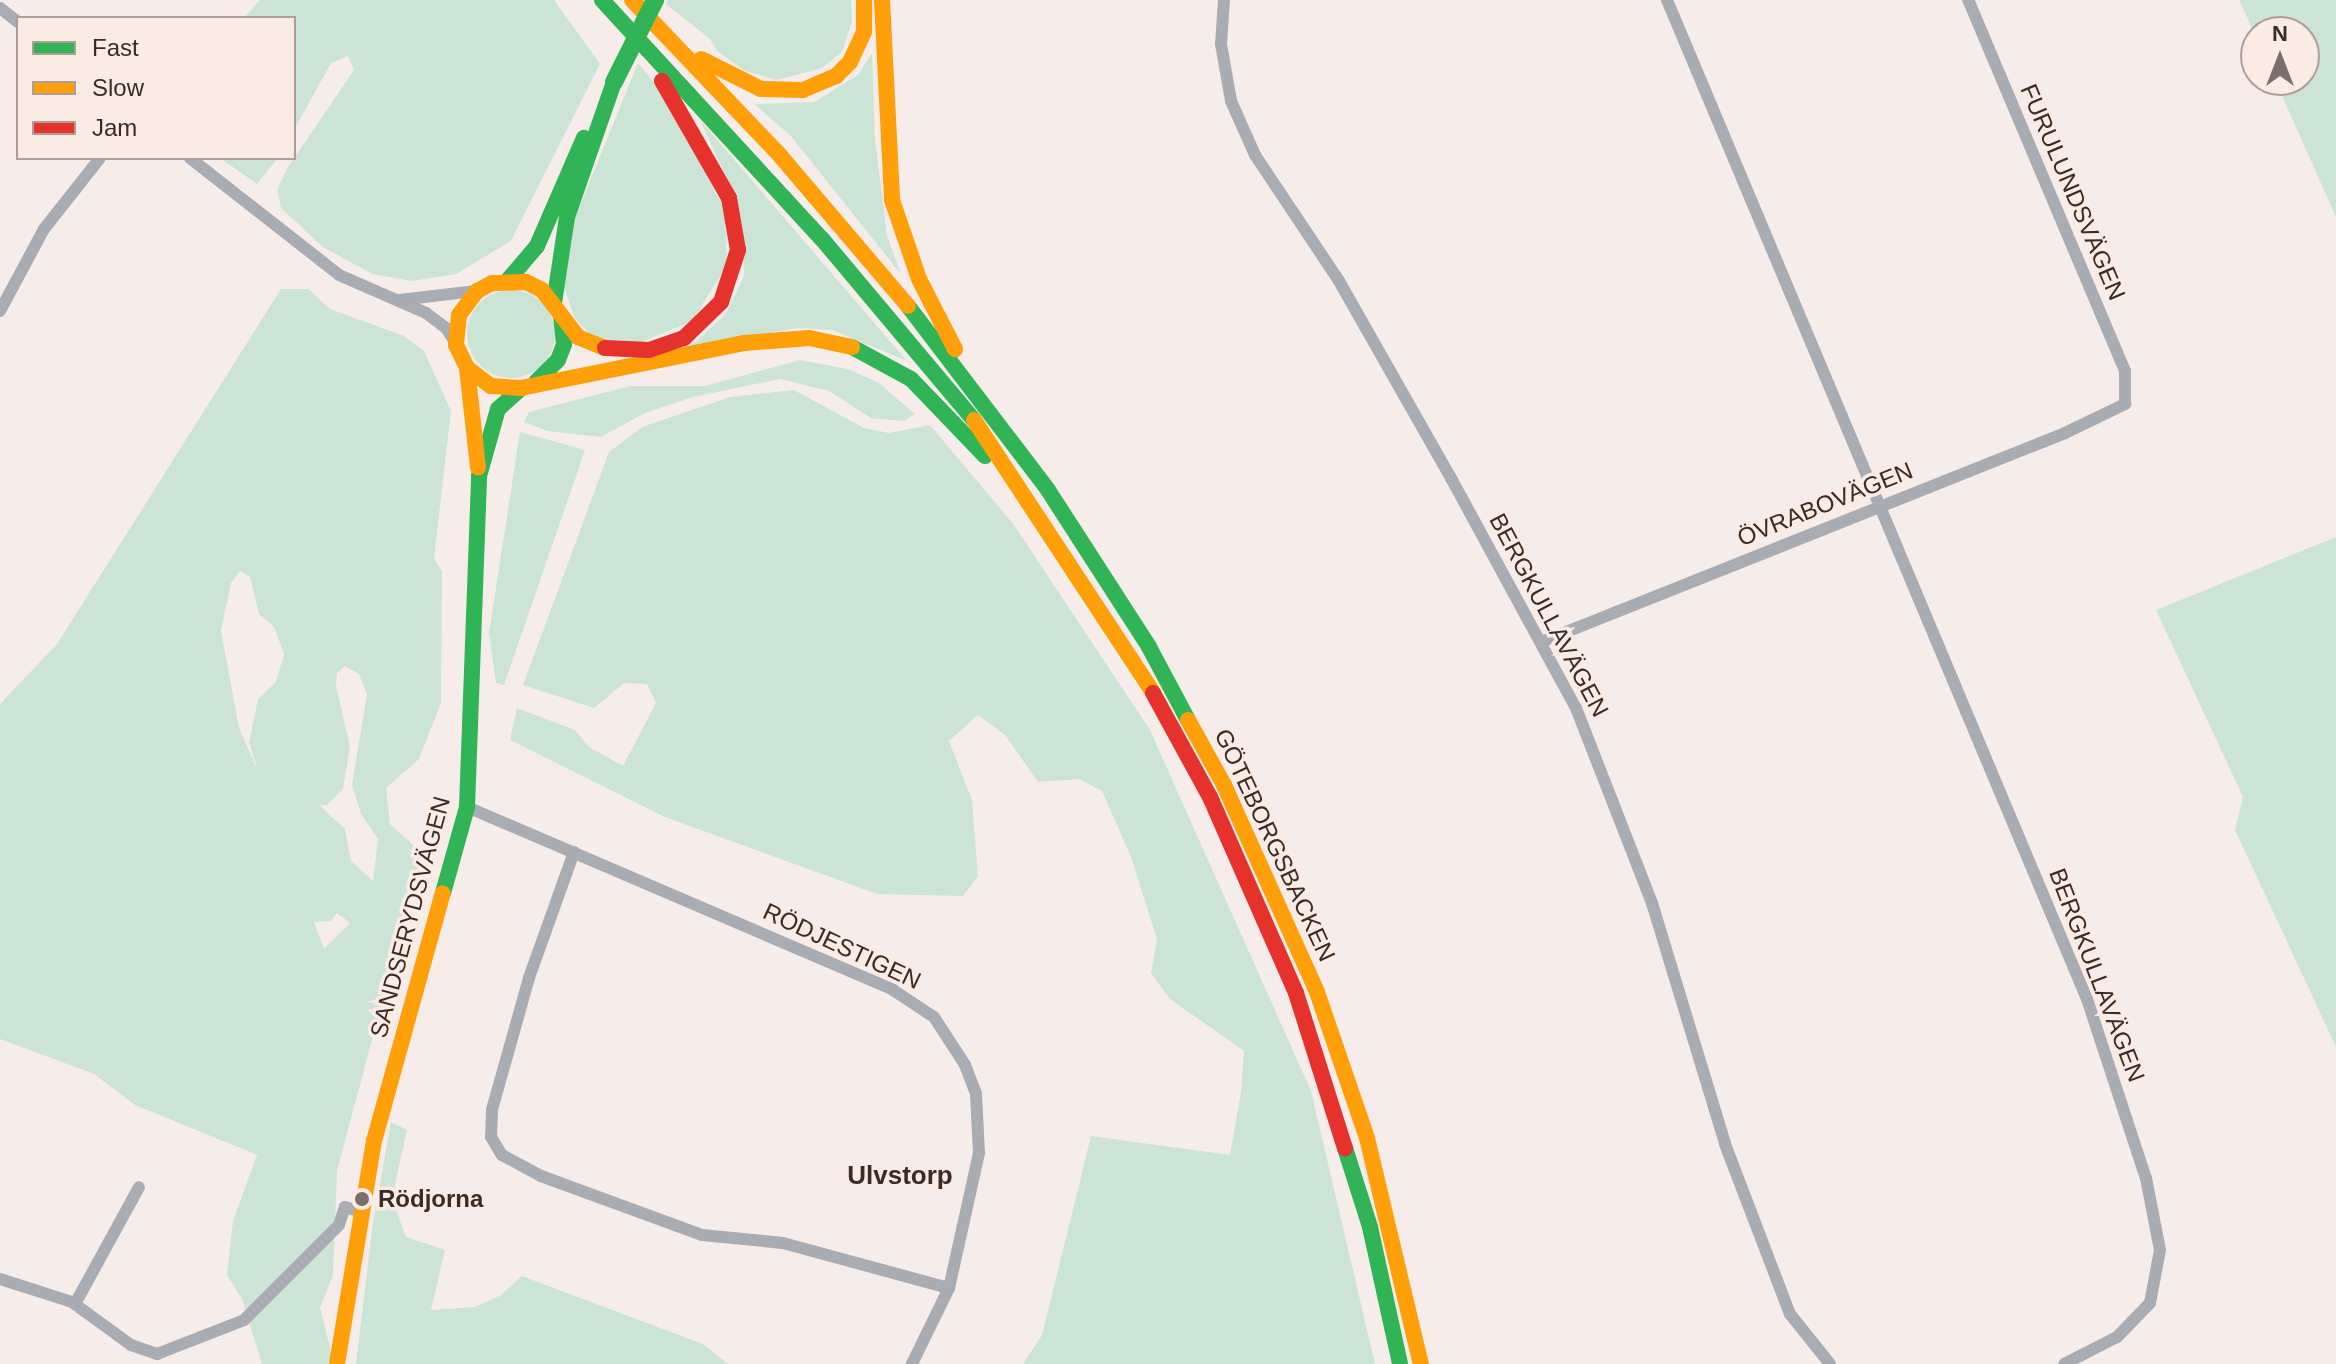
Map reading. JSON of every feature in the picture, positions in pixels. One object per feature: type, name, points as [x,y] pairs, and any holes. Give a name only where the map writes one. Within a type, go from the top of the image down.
[{"type":"main road","points":[[602,0],[822,239],[981,429],[1035,509]]},
{"type":"main road","points":[[632,0],[681,48],[878,267],[978,396]]},
{"type":"main road","points":[[655,0],[568,167],[537,246],[508,280],[477,291],[459,315],[456,345],[467,368],[491,386],[528,385],[744,343],[809,338],[839,343],[866,351],[911,379],[1035,509]]},
{"type":"main road","points":[[681,48],[761,89],[803,90],[836,76],[850,62],[864,32],[864,0]]},
{"type":"main road","points":[[882,0],[892,200],[919,279],[978,396]]},
{"type":"main road","points":[[508,280],[534,286],[557,308],[578,337],[594,346],[649,350],[699,327],[721,302],[735,271],[737,232],[729,198],[698,137],[618,19]]},
{"type":"main road","points":[[528,385],[558,360],[564,344],[557,308],[567,217],[614,82]]},
{"type":"main road","name":"SANDSERYDSVÄGEN","points":[[339,1363],[359,1211],[374,1141],[467,807],[479,476],[467,368]]},
{"type":"main road","name":"SANDSERYDSVÄGEN","points":[[479,476],[498,409],[528,385]]},
{"type":"main road","name":"GÖTEBORGSBACKEN","points":[[978,396],[1056,502],[1149,647],[1224,785],[1288,921],[1367,1138],[1421,1364]]},
{"type":"main road","name":"GÖTEBORGSBACKEN","points":[[1035,509],[1171,722],[1269,926],[1347,1145],[1400,1364]]},
{"type":"street","name":"BERGKULLAVÄGEN","points":[[1224,0],[1221,44],[1231,101],[1255,155],[1339,281],[1576,708],[1652,903],[1725,1144],[1790,1314],[1830,1364]]},
{"type":"street","name":"BERGKULLAVÄGEN","points":[[1667,0],[1882,504],[2087,999],[2146,1178],[2160,1250],[2150,1303],[2117,1337],[2064,1364]]},
{"type":"street","name":"FURULUNDSVÄGEN","points":[[1968,0],[2125,371],[2125,404]]},
{"type":"street","points":[[0,8],[16,20]]},
{"type":"street","points":[[0,311],[44,229],[98,160]]},
{"type":"street","points":[[193,160],[339,275],[399,300],[446,328],[456,345]]},
{"type":"street","points":[[399,300],[477,291]]},
{"type":"street","name":"ÖVRABOVÄGEN","points":[[1541,642],[2065,433],[2125,404]]},
{"type":"street","name":"RÖDJESTIGEN","points":[[467,807],[893,990],[934,1017],[965,1065],[980,1120],[972,1193],[949,1288],[912,1364]]},
{"type":"street","points":[[574,852],[529,978],[492,1110],[491,1137],[502,1155],[541,1176],[702,1235],[783,1243],[949,1288]]},
{"type":"street","points":[[75,1304],[139,1187]]},
{"type":"street","points":[[2,1281],[75,1304],[131,1345],[158,1359],[244,1320],[339,1225],[345,1207],[359,1211]]},
{"type":"green space","points":[[260,0],[554,0],[600,64],[511,241],[456,274],[412,281],[372,274],[323,247],[281,208],[277,190],[288,167],[296,160],[296,155],[354,70],[348,56],[331,63],[296,126],[296,16],[246,16]]},
{"type":"green space","points":[[668,0],[851,0],[852,22],[842,52],[822,68],[777,80],[745,71],[717,51],[710,39],[666,4]]},
{"type":"green space","points":[[2239,0],[2336,0],[2336,217],[2282,96],[2320,96],[2320,16],[2246,16]]},
{"type":"green space","points":[[872,53],[875,139],[887,236],[901,274],[790,135],[754,104],[814,102],[858,75]]},
{"type":"green space","points":[[638,63],[666,97],[725,211],[727,265],[692,321],[642,342],[612,342],[591,335],[574,317],[562,280],[574,220]]},
{"type":"green space","points":[[700,120],[907,361],[833,330],[798,328],[690,347],[726,314],[744,276],[743,239],[729,183]]},
{"type":"green space","points":[[223,160],[276,160],[257,184]]},
{"type":"green space","points":[[281,289],[308,289],[330,309],[404,336],[424,351],[451,411],[434,558],[442,571],[441,703],[419,759],[386,788],[390,824],[422,853],[337,1171],[333,1276],[320,1307],[334,1364],[262,1364],[242,1299],[227,1275],[233,1221],[257,1155],[135,1105],[94,1074],[0,1039],[0,704],[57,644]],"holes":[[[240,571],[250,577],[259,614],[274,627],[284,654],[276,682],[258,699],[249,742],[258,771],[239,728],[221,631],[231,583]],[[345,666],[359,674],[367,694],[352,785],[361,814],[378,839],[373,881],[351,861],[345,829],[319,805],[327,805],[343,789],[350,746],[336,686],[337,673]],[[337,913],[350,923],[324,949],[314,922],[331,921]]]},
{"type":"green space","points":[[511,290],[528,293],[542,303],[552,317],[555,334],[552,351],[542,365],[528,375],[511,378],[494,375],[480,365],[470,351],[467,334],[470,317],[480,303],[494,293]]},
{"type":"green space","points":[[800,360],[848,369],[879,383],[915,414],[904,421],[871,418],[829,391],[780,379],[693,397],[645,413],[601,437],[547,431],[524,422],[529,412],[630,386],[705,386]]},
{"type":"green space","points":[[794,390],[864,428],[889,433],[930,425],[1014,525],[1150,730],[1311,1091],[1375,1364],[1023,1364],[1042,1335],[1091,1136],[1230,1155],[1241,1092],[1244,1051],[1170,999],[1151,973],[1157,939],[1131,857],[1102,791],[1079,779],[1038,782],[1005,735],[978,715],[949,741],[972,800],[978,876],[963,896],[877,894],[665,817],[510,740],[517,708],[575,730],[589,747],[623,766],[656,703],[647,684],[624,683],[594,708],[523,685],[609,452],[642,427],[730,397]]},
{"type":"green space","points":[[520,432],[585,450],[504,685],[496,683],[489,633]]},
{"type":"green space","points":[[2336,537],[2336,1047],[2235,830],[2243,797],[2156,610]]},
{"type":"green space","points":[[391,1122],[407,1130],[392,1198],[406,1237],[445,1250],[431,1310],[475,1307],[501,1295],[522,1276],[703,1344],[728,1364],[356,1364],[373,1222]]},
{"type":"traffic: fast","points":[[602,0],[822,239],[974,420]]},
{"type":"traffic: fast","points":[[614,82],[655,0]]},
{"type":"traffic: fast","points":[[554,303],[567,217],[614,82]]},
{"type":"traffic: fast","points":[[508,280],[537,246],[584,138]]},
{"type":"traffic: fast","points":[[908,306],[1048,490],[1149,647],[1188,720]]},
{"type":"traffic: fast","points":[[536,382],[558,360],[564,344],[561,315]]},
{"type":"traffic: fast","points":[[852,347],[911,379],[985,456]]},
{"type":"traffic: fast","points":[[443,893],[467,807],[479,476],[498,409],[521,388]]},
{"type":"traffic: fast","points":[[1345,1148],[1370,1227],[1400,1364]]},
{"type":"traffic: slow","points":[[632,0],[777,152],[908,306]]},
{"type":"traffic: slow","points":[[701,59],[761,89],[803,90],[836,76],[850,62],[864,32],[864,0]]},
{"type":"traffic: slow","points":[[882,0],[892,200],[919,279],[955,349]]},
{"type":"traffic: slow","points":[[605,348],[578,337],[542,290],[526,282],[492,283],[477,291],[459,315],[456,345],[467,368],[491,386],[521,388],[744,343],[809,338],[852,347]]},
{"type":"traffic: slow","points":[[467,368],[478,467]]},
{"type":"traffic: slow","points":[[974,420],[1153,693]]},
{"type":"traffic: slow","points":[[1188,720],[1224,785],[1317,992],[1367,1138],[1421,1364]]},
{"type":"traffic: slow","points":[[337,1364],[374,1141],[443,893]]},
{"type":"traffic: jam","points":[[605,348],[649,350],[684,338],[721,302],[738,250],[729,198],[662,81]]},
{"type":"traffic: jam","points":[[1153,693],[1210,797],[1296,993],[1345,1148]]},
{"type":"place","name":"Rödjorna","points":[[362,1199]]},
{"type":"district","name":"Ulvstorp","points":[[900,1176]]}]
